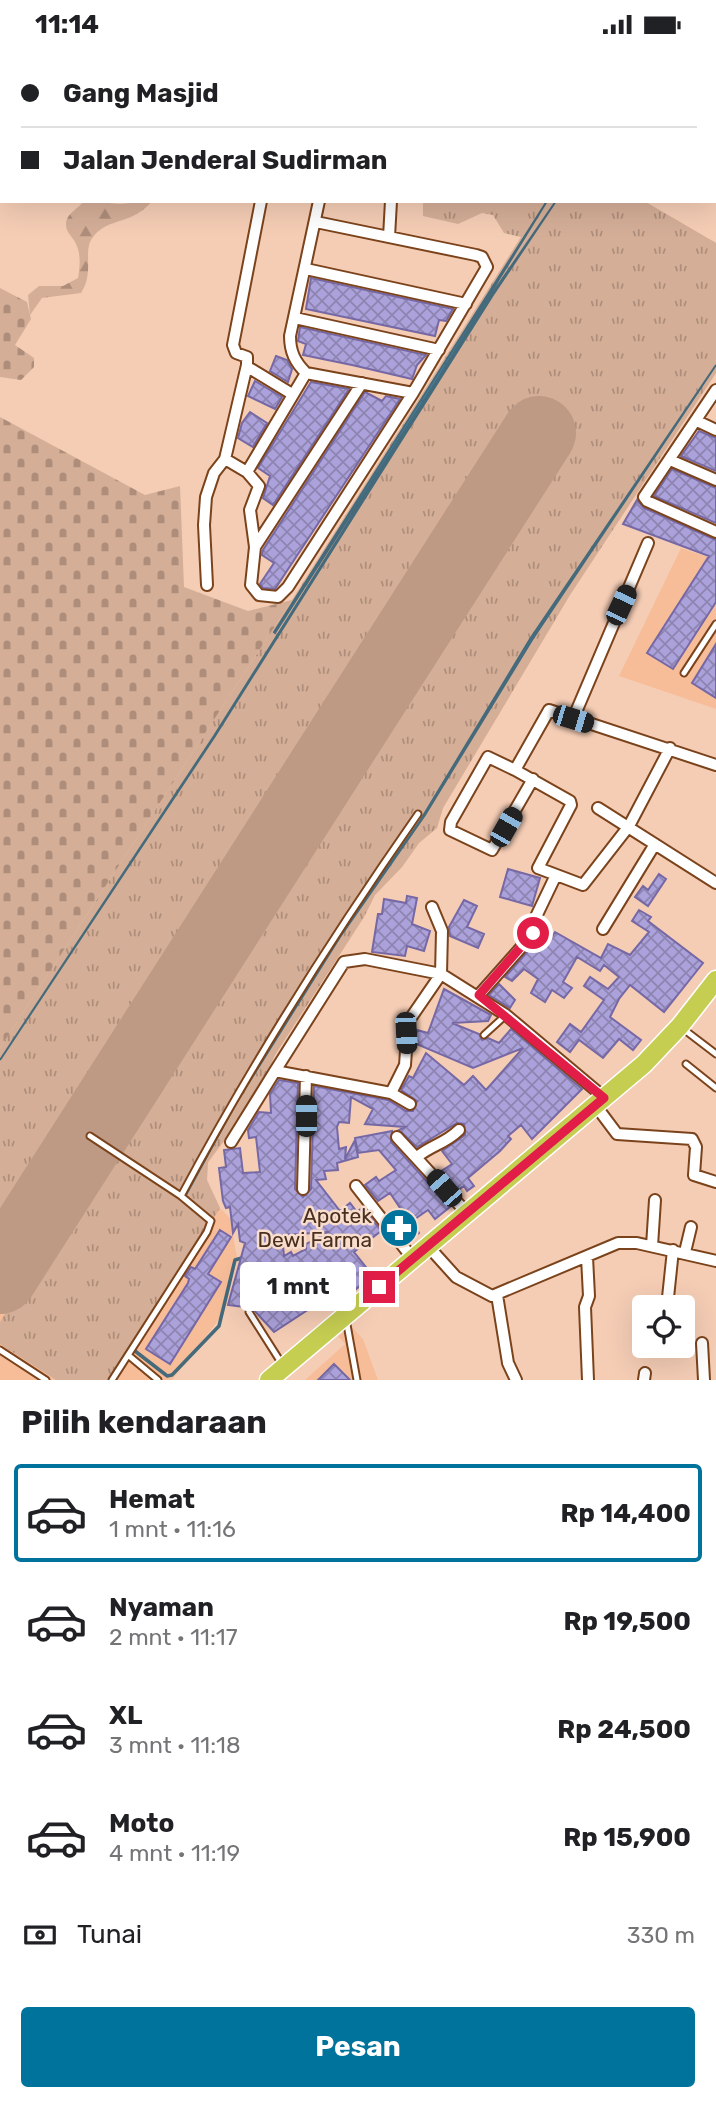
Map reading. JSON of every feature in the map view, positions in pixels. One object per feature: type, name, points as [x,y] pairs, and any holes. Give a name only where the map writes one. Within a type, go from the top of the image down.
[{"type":"highway","points":[[269,1380],[644,1064],[680,1027],[716,981]]},
{"type":"street","points":[[207,585],[204,525],[206,497],[215,473],[225,459],[247,357],[233,349],[233,340],[261,203]]},
{"type":"street","points":[[319,203],[290,349],[306,373],[413,393]]},
{"type":"street","points":[[389,237],[391,203]]},
{"type":"street","points":[[225,459],[247,472],[259,489],[250,510],[255,547],[251,577],[253,591],[266,598],[282,596],[486,274],[487,267],[482,257],[316,222]]},
{"type":"street","points":[[306,269],[467,304]]},
{"type":"street","points":[[295,318],[439,350]]},
{"type":"street","points":[[251,369],[292,394]]},
{"type":"street","points":[[247,472],[306,373]]},
{"type":"street","points":[[255,547],[362,383]]},
{"type":"street","points":[[716,390],[644,497],[716,532]]},
{"type":"street","points":[[697,421],[716,430]]},
{"type":"street","points":[[670,460],[716,481]]},
{"type":"street","points":[[573,719],[648,543]]},
{"type":"street","points":[[515,770],[548,710],[716,765]]},
{"type":"street","points":[[533,779],[492,850],[450,830],[451,822],[488,757],[533,779],[563,795],[571,805],[538,867],[584,885],[629,827],[670,748]]},
{"type":"street","points":[[598,808],[716,883]]},
{"type":"street","points":[[603,929],[655,844]]},
{"type":"street","points":[[479,995],[533,935],[531,925],[556,875]]},
{"type":"street","points":[[391,1093],[405,1065],[408,1022],[441,974],[443,938],[432,907]]},
{"type":"street","points":[[231,1142],[344,962],[365,959],[441,974],[479,995],[506,1015],[600,1102],[617,1134],[692,1139],[696,1147],[694,1175],[716,1182]]},
{"type":"street","points":[[275,1071],[391,1093],[410,1104]]},
{"type":"street","points":[[303,1189],[306,1076]]},
{"type":"street","points":[[417,1157],[430,1145],[441,1145],[459,1130]]},
{"type":"street","points":[[397,1137],[467,1213]]},
{"type":"street","points":[[356,1186],[412,1259]]},
{"type":"street","points":[[652,1246],[656,1200]]},
{"type":"street","points":[[685,1252],[691,1227]]},
{"type":"street","points":[[428,1246],[456,1277],[481,1293],[498,1295],[618,1243],[685,1252],[716,1261]]},
{"type":"street","points":[[668,1295],[673,1250]]},
{"type":"street","points":[[587,1257],[589,1296],[585,1307],[588,1380]]},
{"type":"street","points":[[498,1295],[508,1363],[516,1380]]},
{"type":"street","points":[[702,1343],[704,1380]]},
{"type":"lane","points":[[684,673],[716,624]]},
{"type":"lane","points":[[181,1196],[279,1023],[418,814]]},
{"type":"lane","points":[[484,1035],[506,1015]]},
{"type":"lane","points":[[680,1027],[716,1054]]},
{"type":"lane","points":[[686,1064],[716,1088]]},
{"type":"lane","points":[[90,1136],[207,1215],[210,1227],[112,1380]]},
{"type":"lane","points":[[249,1312],[284,1367]]},
{"type":"lane","points":[[346,1315],[358,1380]]},
{"type":"lane","points":[[0,1350],[46,1380]]},
{"type":"lane","points":[[128,1355],[158,1380]]},
{"type":"shaded area","points":[[543,203],[647,203],[716,243],[716,373],[570,595],[443,808],[437,828],[419,843],[402,867],[375,895],[364,917],[275,1055],[256,1098],[208,1163],[207,1180],[220,1208],[230,1218],[237,1258],[224,1313],[172,1380],[0,1380],[0,1048],[292,600]]},
{"type":"shaded area","points":[[681,548],[716,560],[716,709],[619,676]]},
{"type":"shaded area","points":[[352,1327],[363,1339],[378,1380],[305,1380],[345,1344],[338,1336]]},
{"type":"green space","points":[[82,203],[150,203],[137,214],[106,226],[93,237],[88,249],[87,277],[81,293],[42,298],[30,315],[28,295],[39,286],[63,286],[78,278],[79,252],[66,223]]},
{"type":"green space","points":[[423,203],[647,203],[716,243],[716,373],[570,595],[443,808],[437,828],[419,843],[402,867],[375,895],[364,917],[275,1055],[256,1098],[208,1162],[207,1180],[220,1208],[110,1380],[56,1380],[0,1344],[0,1322],[559,447],[518,420],[0,1231],[3,1224],[0,1222],[0,1048],[292,600],[521,237],[504,233],[493,215],[482,213],[458,224],[423,216]]},
{"type":"green space","points":[[0,288],[27,302],[31,319],[15,345],[34,358],[34,367],[21,380],[0,377]]},
{"type":"green space","points":[[0,417],[145,495],[180,486],[184,587],[248,611],[292,600],[0,1048]]},
{"type":"water","points":[[546,203],[546,203],[439,377],[274,632]]},
{"type":"water","points":[[555,203],[493,295],[215,736],[0,1060],[214,736],[492,294]]},
{"type":"water","points":[[716,365],[532,640],[425,815],[340,937],[236,1103],[186,1195],[234,1105],[339,936],[420,821],[530,639]]},
{"type":"building","points":[[311,278],[453,309],[446,321],[439,320],[435,336],[306,309]]},
{"type":"building","points":[[300,327],[426,355],[417,365],[412,379],[303,355],[306,344],[298,341]]},
{"type":"building","points":[[276,356],[287,360],[292,369],[288,382],[270,371]]},
{"type":"building","points":[[255,381],[282,397],[275,409],[248,396]]},
{"type":"building","points":[[311,382],[349,389],[273,505],[263,498],[270,476],[258,468]]},
{"type":"building","points":[[365,392],[382,401],[386,396],[400,399],[275,589],[263,588],[260,584],[274,563],[262,555],[263,550]]},
{"type":"building","points":[[250,412],[267,423],[253,447],[238,438],[242,423]]},
{"type":"building","points":[[699,431],[716,438],[716,471],[681,456]]},
{"type":"building","points":[[672,469],[716,488],[716,523],[654,496]]},
{"type":"building","points":[[637,500],[644,508],[716,540],[716,602],[673,669],[647,653],[709,556],[623,524]]},
{"type":"building","points":[[716,644],[716,698],[692,683]]},
{"type":"building","points":[[508,869],[540,878],[532,906],[500,897]]},
{"type":"building","points":[[659,874],[666,879],[648,906],[635,897],[643,886],[648,890]]},
{"type":"building","points":[[407,896],[417,898],[412,924],[430,931],[424,951],[407,946],[405,956],[372,952],[378,914],[382,914],[384,899],[406,903]]},
{"type":"building","points":[[464,900],[477,906],[467,927],[484,934],[478,948],[450,936],[449,927]]},
{"type":"building","points":[[639,910],[651,917],[648,921],[703,963],[664,1012],[630,985],[610,1017],[641,1040],[633,1050],[619,1039],[603,1058],[579,1040],[570,1052],[557,1042],[570,1024],[581,1032],[604,1000],[584,986],[590,977],[608,989],[619,977],[604,965],[600,971],[577,957],[563,982],[572,988],[564,998],[552,990],[545,1002],[531,993],[538,979],[524,969],[512,981],[505,977],[538,940],[547,945],[555,932],[601,958],[608,944],[630,955],[649,932],[632,921]]},
{"type":"building","points":[[499,984],[515,1000],[510,1008],[489,995]]},
{"type":"building","points":[[444,989],[491,1015],[488,1021],[452,1023],[479,1034],[482,1040],[488,1038],[499,1043],[511,1029],[582,1089],[532,1139],[521,1125],[508,1136],[511,1139],[500,1151],[468,1178],[474,1186],[467,1191],[464,1186],[457,1191],[440,1172],[452,1164],[442,1151],[465,1135],[464,1124],[457,1123],[417,1147],[399,1130],[405,1127],[365,1124],[373,1109],[351,1097],[349,1123],[339,1122],[337,1127],[339,1149],[346,1147],[345,1159],[355,1140],[358,1157],[337,1163],[338,1170],[324,1171],[326,1179],[316,1180],[340,1211],[350,1203],[357,1212],[363,1207],[381,1231],[354,1252],[373,1276],[338,1303],[335,1298],[322,1305],[320,1302],[274,1332],[252,1308],[228,1305],[245,1243],[240,1241],[238,1224],[233,1233],[230,1207],[226,1208],[223,1201],[219,1168],[226,1167],[224,1150],[240,1148],[243,1173],[260,1172],[256,1137],[249,1138],[248,1130],[259,1112],[271,1113],[270,1094],[279,1080],[298,1083],[295,1189],[303,1197],[311,1189],[314,1086],[388,1100],[406,1111],[413,1111],[417,1101],[401,1090],[409,1076],[413,1078],[426,1053],[464,1085],[473,1076],[486,1090],[523,1048],[473,1068],[414,1043],[417,1030],[428,1033]],"holes":[[[329,1232],[306,1244],[306,1249],[293,1256],[291,1252],[284,1256],[282,1235]]]},
{"type":"building","points":[[392,1131],[391,1142],[450,1207],[435,1219],[428,1210],[412,1221],[419,1233],[409,1240],[389,1216],[400,1208],[390,1193],[378,1201],[365,1185],[376,1177],[379,1181],[396,1170],[379,1150],[358,1153],[355,1138]]},
{"type":"building","points":[[220,1230],[231,1237],[208,1274],[221,1282],[170,1364],[146,1349],[188,1283],[189,1279],[185,1276],[191,1267],[195,1269]]},
{"type":"building","points":[[334,1364],[350,1380],[318,1380]]},
{"type":"waterway","points":[[167,1376],[172,1375],[219,1326],[235,1260],[245,1257]]},
{"type":"waterway","points":[[135,1351],[166,1375]]},
{"type":"runway","points":[[0,1277],[539,433]]},
{"type":"place","name":"Apotek Dewi Farma","points":[[399,1228]]},
{"type":"route","points":[[379,1287],[604,1098],[479,995],[533,933]]}]
